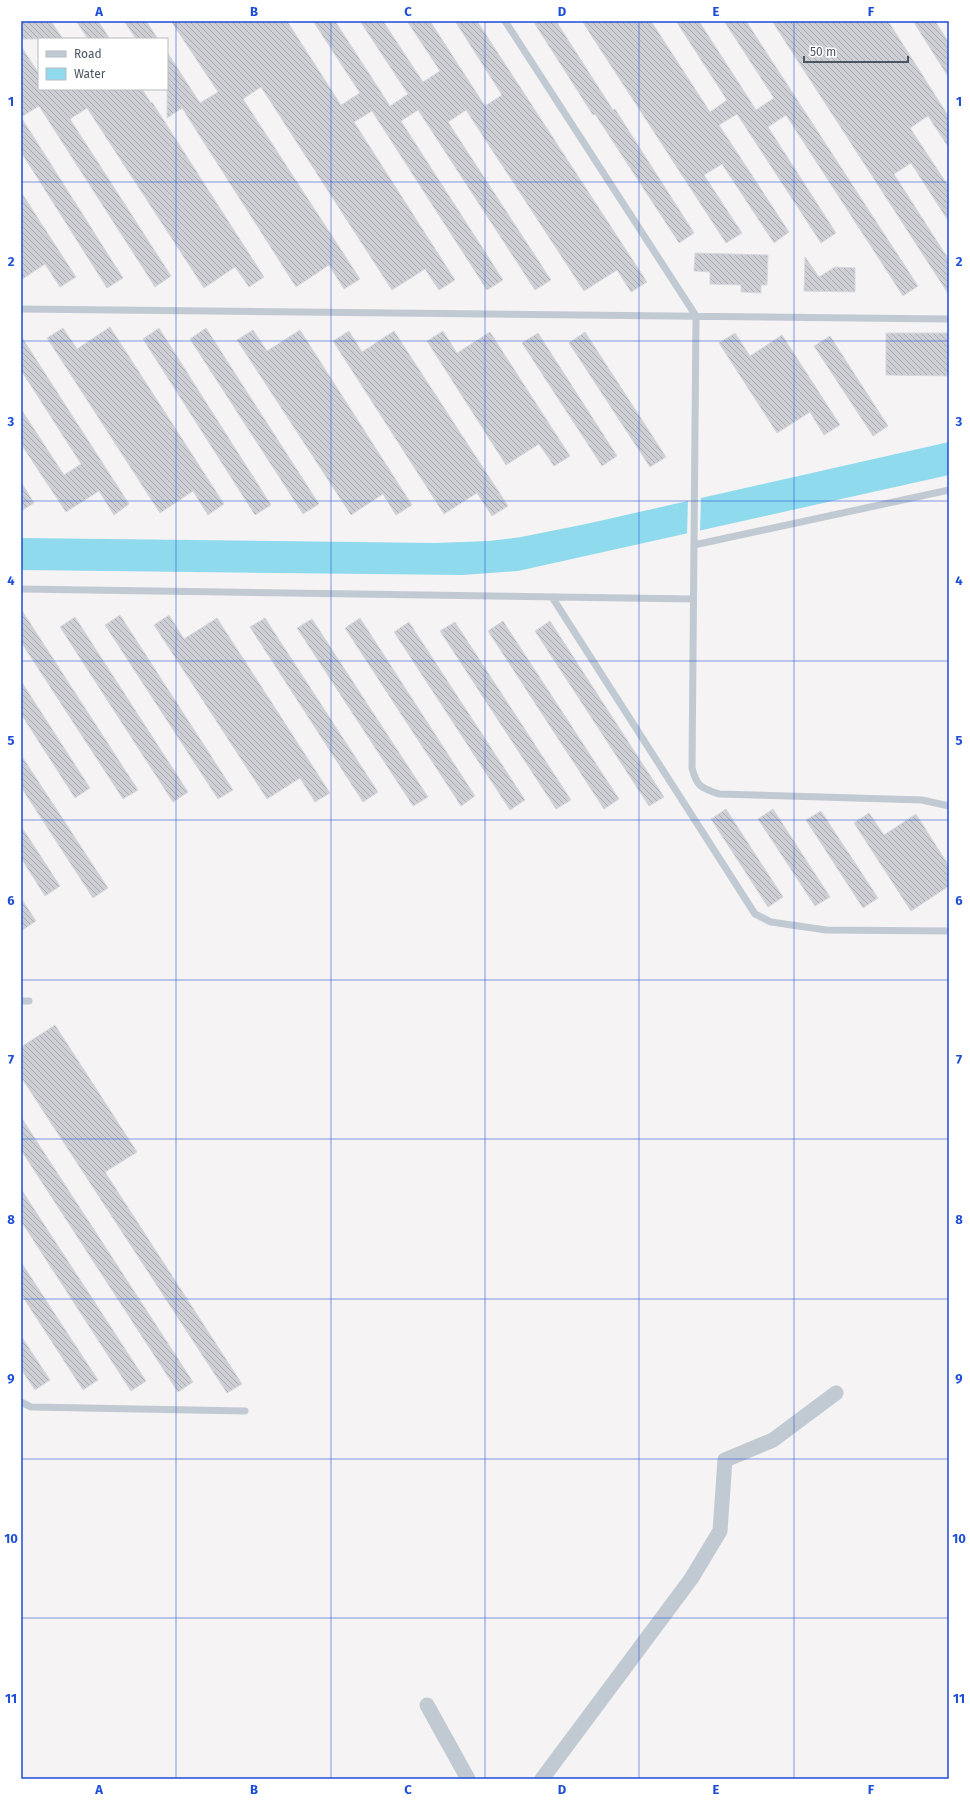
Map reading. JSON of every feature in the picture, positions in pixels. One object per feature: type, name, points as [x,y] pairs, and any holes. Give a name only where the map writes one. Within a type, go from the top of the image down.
[{"type":"street","points":[[542,1779],[691,1579],[720,1531],[725,1460],[773,1440],[836,1393]]},
{"type":"street","points":[[427,1705],[468,1779]]},
{"type":"lane","points":[[505,21],[696,316],[692,768],[695,781],[704,789],[719,794],[922,800],[949,806]]},
{"type":"lane","points":[[21,309],[949,319]]},
{"type":"lane","points":[[694,545],[949,490]]},
{"type":"lane","points":[[21,589],[693,599]]},
{"type":"lane","points":[[552,597],[754,914],[771,922],[826,930],[949,931]]},
{"type":"lane","points":[[21,1001],[29,1001]]},
{"type":"lane","points":[[21,1402],[31,1407],[245,1411]]},
{"type":"water","points":[[949,442],[949,475],[518,571],[463,575],[21,570],[21,538],[435,543],[489,541],[521,537],[586,524]]},
{"type":"pier","points":[[701,496],[700,532],[687,536],[688,499]]},
{"type":"building","points":[[21,21],[51,21],[62,38],[38,38],[21,39]]},
{"type":"building","points":[[76,21],[98,21],[109,38],[87,38]]},
{"type":"building","points":[[124,21],[146,21],[157,38],[135,38]]},
{"type":"building","points":[[171,21],[287,21],[341,105],[360,93],[313,21],[335,21],[390,106],[408,94],[360,21],[383,21],[423,82],[440,71],[407,21],[430,21],[485,106],[502,95],[455,21],[477,21],[647,282],[631,292],[617,270],[584,291],[466,110],[448,122],[551,280],[535,290],[418,110],[401,121],[503,280],[487,290],[372,111],[354,122],[455,280],[439,290],[425,269],[392,290],[261,87],[243,99],[360,279],[344,289],[329,265],[296,287],[182,108],[167,118],[168,54],[200,103],[218,92]]},
{"type":"building","points":[[533,21],[556,21],[613,110],[615,109],[694,233],[679,243],[595,114],[593,115]]},
{"type":"building","points":[[582,21],[651,21],[710,112],[727,100],[676,21],[699,21],[756,110],[774,98],[724,21],[746,21],[918,286],[903,296],[786,115],[768,127],[836,233],[821,243],[737,114],[719,125],[789,232],[774,243],[722,164],[704,175],[742,233],[726,243]]},
{"type":"building","points":[[772,21],[888,21],[949,117],[949,148],[928,116],[910,128],[949,187],[949,222],[911,163],[894,174],[949,260],[949,295]]},
{"type":"building","points":[[913,21],[935,21],[949,43],[949,78]]},
{"type":"building","points":[[21,46],[38,72],[38,90],[143,90],[151,103],[152,102],[264,277],[249,287],[235,267],[204,288],[87,108],[70,119],[171,276],[155,287],[39,106],[21,117]]},
{"type":"building","points":[[21,117],[123,278],[107,288],[21,152]]},
{"type":"building","points":[[21,192],[76,277],[60,287],[45,264],[21,280]]},
{"type":"building","points":[[695,253],[768,255],[767,285],[761,285],[761,293],[741,292],[741,285],[710,284],[710,272],[694,271]]},
{"type":"building","points":[[805,257],[819,277],[835,267],[855,268],[855,292],[804,291]]},
{"type":"building","points":[[110,327],[224,504],[208,515],[193,491],[160,513],[47,338],[63,328],[77,349]]},
{"type":"building","points":[[159,328],[271,505],[255,515],[143,339]]},
{"type":"building","points":[[206,328],[319,504],[303,514],[190,339]]},
{"type":"building","points":[[253,330],[267,351],[300,330],[412,505],[396,515],[383,494],[351,515],[237,340]]},
{"type":"building","points":[[349,331],[362,352],[394,331],[508,506],[492,516],[477,493],[444,514],[333,341]]},
{"type":"building","points":[[443,331],[457,353],[490,332],[570,456],[554,466],[539,444],[506,465],[427,341]]},
{"type":"building","points":[[585,332],[666,457],[650,467],[569,343]]},
{"type":"building","points":[[538,333],[617,456],[602,466],[522,343]]},
{"type":"building","points":[[735,333],[750,356],[782,335],[840,425],[824,435],[810,412],[777,433],[719,343]]},
{"type":"building","points":[[886,333],[949,333],[949,376],[886,375]]},
{"type":"building","points":[[21,336],[129,504],[114,515],[99,491],[66,512],[21,444],[21,409],[64,475],[81,464],[21,370]]},
{"type":"building","points":[[830,336],[888,426],[873,436],[814,346]]},
{"type":"building","points":[[21,482],[34,503],[21,511]]},
{"type":"building","points":[[21,609],[138,790],[123,799],[21,642]]},
{"type":"building","points":[[120,615],[233,790],[218,799],[105,625]]},
{"type":"building","points":[[169,615],[184,639],[217,618],[330,793],[315,802],[300,778],[267,799],[154,625]]},
{"type":"building","points":[[75,617],[188,792],[173,802],[60,627]]},
{"type":"building","points":[[265,618],[378,792],[363,802],[250,627]]},
{"type":"building","points":[[360,618],[475,796],[461,806],[345,628]]},
{"type":"building","points":[[312,619],[428,797],[413,806],[297,628]]},
{"type":"building","points":[[503,621],[619,799],[604,809],[488,631]]},
{"type":"building","points":[[550,621],[664,797],[649,806],[535,631]]},
{"type":"building","points":[[409,622],[525,800],[510,810],[394,632]]},
{"type":"building","points":[[455,622],[571,800],[556,809],[440,631]]},
{"type":"building","points":[[21,681],[90,788],[75,798],[21,714]]},
{"type":"building","points":[[21,755],[108,888],[93,898],[21,787]]},
{"type":"building","points":[[726,809],[783,897],[768,907],[711,819]]},
{"type":"building","points":[[773,809],[830,897],[815,906],[758,819]]},
{"type":"building","points":[[821,811],[878,898],[863,908],[806,820]]},
{"type":"building","points":[[869,813],[884,835],[916,814],[949,866],[949,886],[911,911],[854,823]]},
{"type":"building","points":[[21,826],[60,886],[45,896],[21,858]]},
{"type":"building","points":[[21,898],[36,921],[21,931]]},
{"type":"building","points":[[55,1025],[137,1152],[105,1172],[242,1384],[227,1393],[21,1077],[21,1047]]},
{"type":"building","points":[[21,1117],[193,1382],[178,1392],[21,1150]]},
{"type":"building","points":[[21,1189],[146,1381],[131,1391],[21,1221]]},
{"type":"building","points":[[21,1262],[98,1380],[83,1390],[21,1294]]},
{"type":"building","points":[[21,1336],[50,1380],[35,1390],[21,1369]]}]
